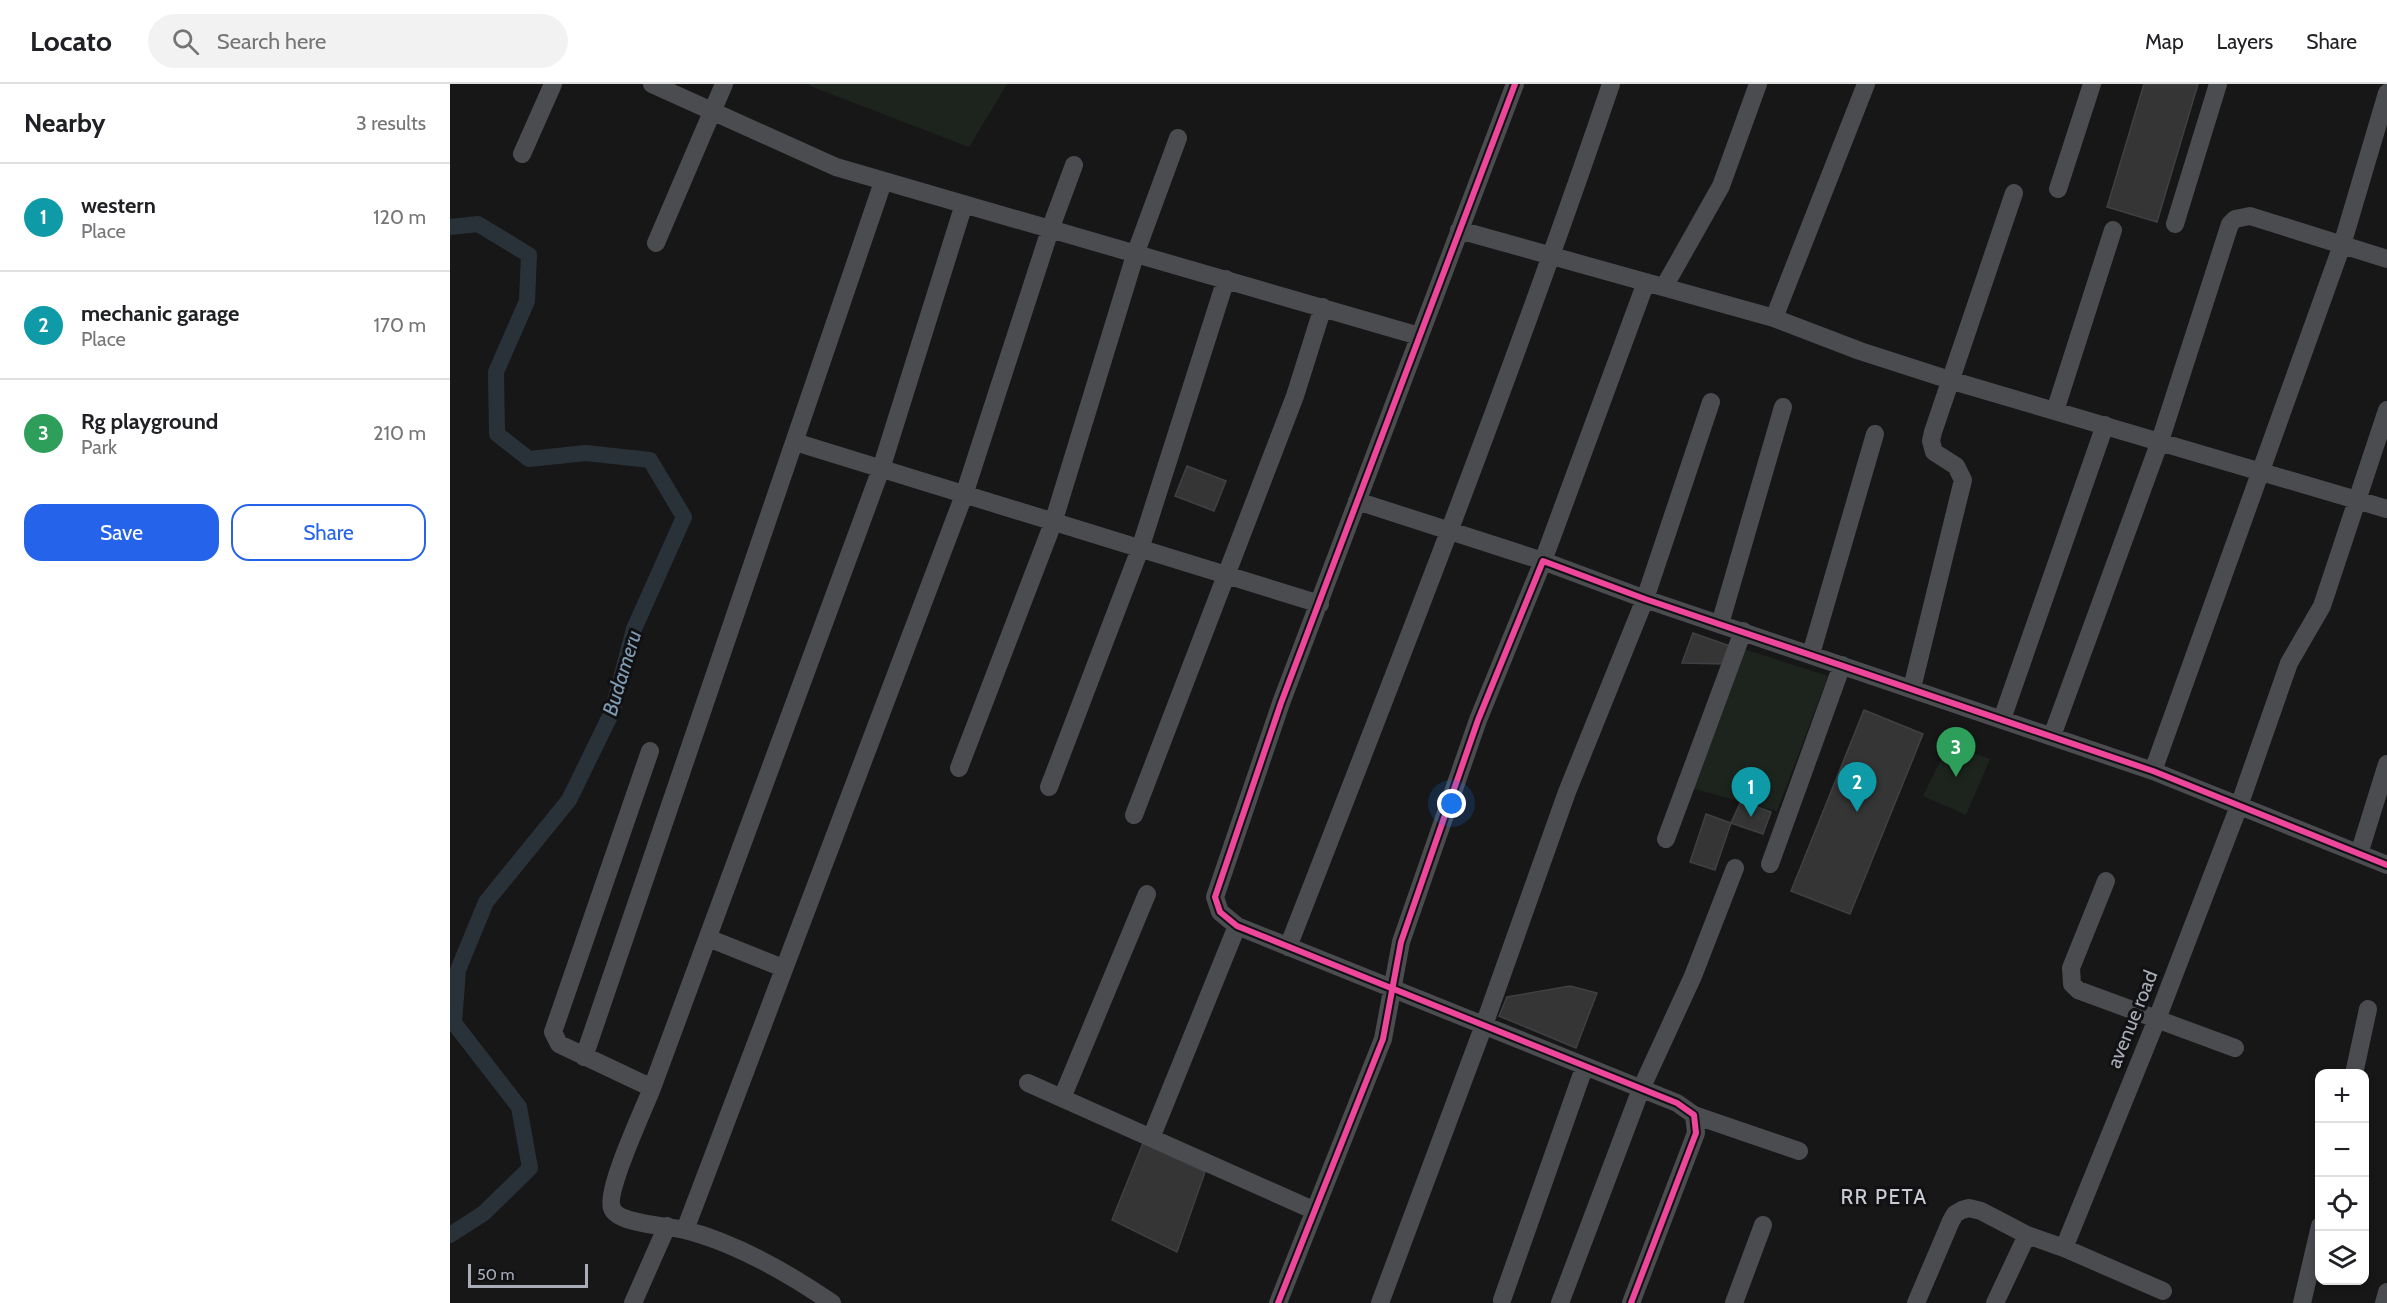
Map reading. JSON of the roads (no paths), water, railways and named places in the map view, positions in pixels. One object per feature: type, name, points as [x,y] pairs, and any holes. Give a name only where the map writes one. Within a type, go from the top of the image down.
[{"type":"street","points":[[522,154],[553,84]]},
{"type":"street","points":[[652,84],[808,156],[884,182],[1051,227],[1419,336]]},
{"type":"street","points":[[656,243],[724,84]]},
{"type":"street","points":[[1515,84],[1281,703],[1217,888],[1217,906],[1225,918],[1236,926],[1484,1025],[1584,1068],[1677,1103],[1694,1115],[1799,1151]]},
{"type":"street","points":[[1288,947],[1451,532],[1552,256],[1611,84]]},
{"type":"street","points":[[1665,287],[1721,186],[1758,84]]},
{"type":"street","points":[[1774,318],[1866,84]]},
{"type":"street","points":[[2058,189],[2092,84]]},
{"type":"street","points":[[2175,224],[2218,84]]},
{"type":"street","points":[[2153,771],[2262,473],[2342,245],[2387,93]]},
{"type":"street","points":[[959,768],[1053,522],[1136,252],[1178,138]]},
{"type":"street","points":[[633,1303],[676,1228],[783,968],[964,495],[1051,227],[1074,165]]},
{"type":"street","points":[[584,1057],[884,182]]},
{"type":"street","points":[[1912,688],[1962,488],[1961,473],[1956,466],[1937,455],[1931,441],[1953,381],[2014,193]]},
{"type":"street","points":[[832,1303],[748,1254],[676,1228],[626,1219],[612,1209],[612,1190],[708,938],[881,469],[964,204]]},
{"type":"street","points":[[2052,736],[2160,441],[2230,224],[2235,219],[2250,216],[2387,259]]},
{"type":"street","points":[[1459,230],[1774,318],[1860,351],[1953,381],[2387,509]]},
{"type":"street","points":[[2055,411],[2113,230]]},
{"type":"street","points":[[1049,787],[1140,549],[1226,279]]},
{"type":"street","points":[[1278,1303],[1313,1210],[1383,1039],[1401,942],[1474,731],[1543,561],[1646,282]]},
{"type":"street","points":[[1134,815],[1295,396],[1323,308]]},
{"type":"street","points":[[1380,1303],[1568,792],[1645,599],[1711,402]]},
{"type":"street","points":[[1720,624],[1783,407]]},
{"type":"street","name":"avenue road","points":[[2064,1248],[2157,1019],[2239,806],[2289,663],[2322,606],[2387,410]]},
{"type":"street","points":[[2002,719],[2105,425]]},
{"type":"street","points":[[1811,654],[1875,434]]},
{"type":"street","points":[[795,442],[1320,604]]},
{"type":"street","points":[[1357,501],[1543,561],[1645,599],[2153,771],[2387,865]]},
{"type":"street","points":[[1666,840],[1743,631]]},
{"type":"street","points":[[1770,864],[1842,665]]},
{"type":"street","points":[[650,751],[554,1026],[554,1038],[559,1044],[584,1057],[652,1088]]},
{"type":"street","points":[[2359,854],[2387,764]]},
{"type":"street","points":[[1560,1303],[1641,1089],[1693,976],[1735,867]]},
{"type":"street","points":[[2106,881],[2071,968],[2072,984],[2078,990],[2235,1048]]},
{"type":"street","points":[[1062,1098],[1147,894]]},
{"type":"street","points":[[1151,1138],[1236,926]]},
{"type":"street","points":[[708,938],[783,968]]},
{"type":"street","points":[[2355,1069],[2368,1009]]},
{"type":"street","points":[[1502,1300],[1584,1068]]},
{"type":"street","points":[[1028,1083],[1313,1210]]},
{"type":"street","points":[[1631,1303],[1696,1133],[1694,1115]]},
{"type":"street","points":[[1916,1303],[1955,1214],[1970,1209],[1981,1211],[2027,1235],[2064,1248],[2163,1291]]},
{"type":"street","points":[[1734,1303],[1763,1225]]},
{"type":"street","points":[[2302,1303],[2318,1231]]},
{"type":"street","points":[[1995,1303],[2027,1235]]},
{"type":"street","points":[[2385,1303],[2387,1292]]},
{"type":"waterway","name":"Budameru","points":[[450,227],[478,224],[529,255],[527,301],[496,372],[497,434],[529,459],[586,453],[650,460],[684,517],[634,629],[612,712],[569,800],[486,902],[458,970],[454,1023],[519,1107],[530,1168],[484,1213],[450,1235]]},
{"type":"place","name":"Rg playground","points":[[1956,777]]},
{"type":"place","name":"mechanic garage","points":[[1857,812]]},
{"type":"place","name":"western","points":[[1751,817]]},
{"type":"district","name":"RR PETA","points":[[1884,1197]]}]
